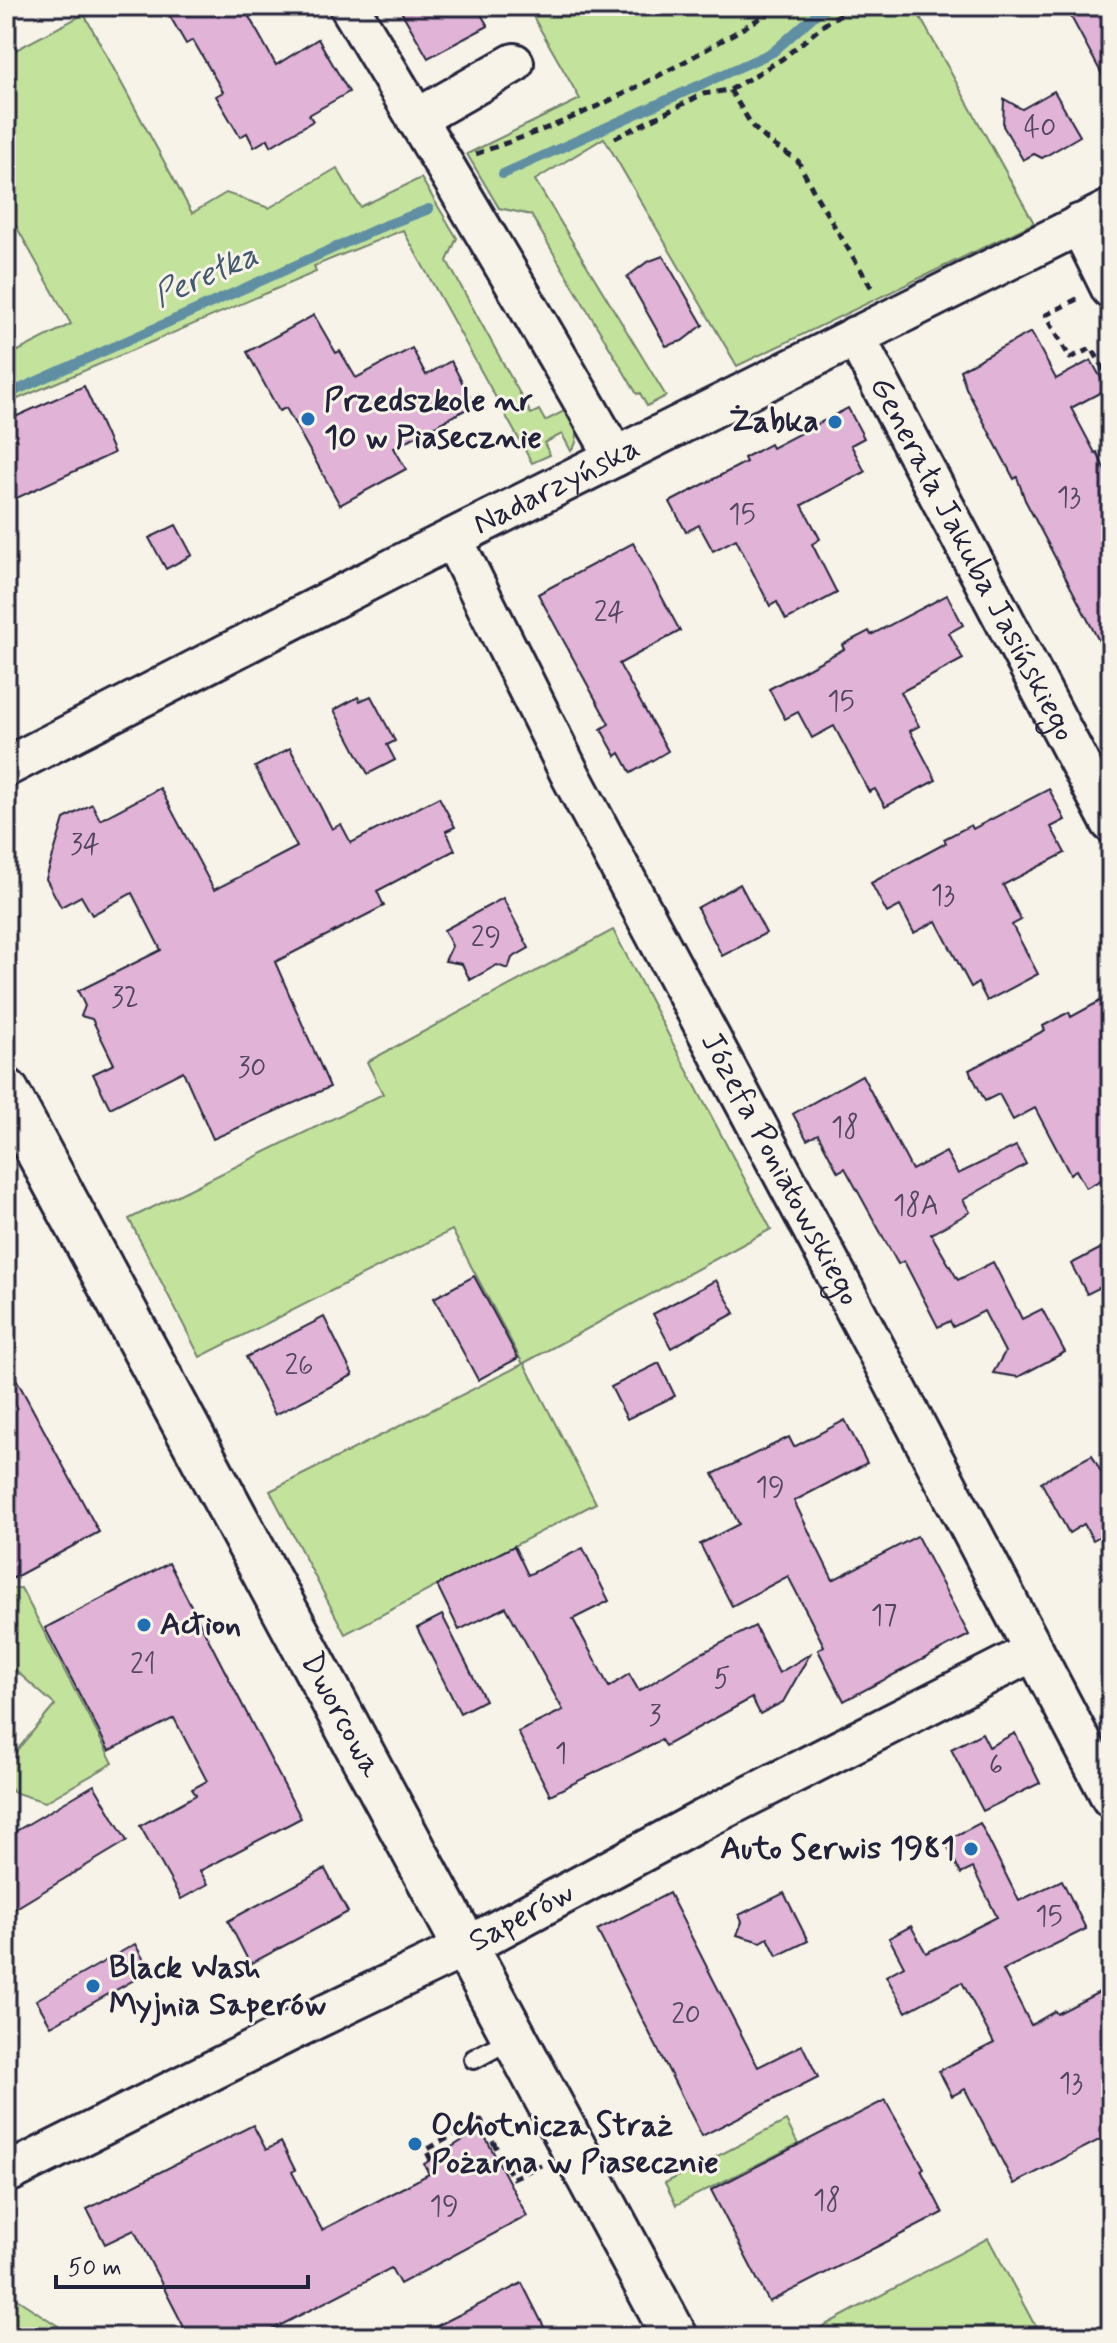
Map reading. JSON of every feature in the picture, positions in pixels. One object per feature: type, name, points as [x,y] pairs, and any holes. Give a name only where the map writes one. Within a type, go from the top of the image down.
[{"type":"street","points":[[349,6],[615,457]]},
{"type":"street","points":[[416,119],[514,63]]},
{"type":"street","points":[[1095,217],[1099,291]]},
{"type":"street","name":"Nadarzyńska","points":[[6,767],[1095,217]]},
{"type":"street","name":"Generała Jakuba Jasińskiego","points":[[871,328],[1111,823]]},
{"type":"street","name":"Józefa Poniatowskiego","points":[[453,539],[563,762],[1111,1798]]},
{"type":"street","name":"Dworcowa","points":[[6,1091],[675,2337]]},
{"type":"street","name":"Saperów","points":[[6,2174],[304,2037],[704,1819],[1034,1651]]},
{"type":"lane","points":[[474,2059],[515,2037]]},
{"type":"path","points":[[446,170],[469,156],[558,123],[616,96],[727,38],[780,6]]},
{"type":"path","points":[[615,138],[703,94],[730,90],[782,59],[853,6]]},
{"type":"path","points":[[730,90],[753,127],[798,161],[869,281],[871,328]]},
{"type":"path","points":[[1099,291],[1046,315],[1070,358],[1092,348],[1111,383]]},
{"type":"path","points":[[431,2160],[426,2150],[481,2120],[513,2178],[548,2161]]},
{"type":"green space","points":[[527,6],[914,6],[1034,223],[737,366],[604,138],[535,180],[666,396],[647,406],[531,215],[499,208],[467,154],[580,99]]},
{"type":"green space","points":[[84,14],[192,213],[226,193],[269,208],[337,168],[360,207],[421,178],[457,238],[447,261],[531,414],[539,410],[545,421],[566,410],[577,436],[571,451],[562,434],[544,443],[550,455],[532,463],[403,230],[314,266],[316,272],[6,404],[6,357],[71,324],[6,208],[6,38],[14,51]]},
{"type":"green space","points":[[613,930],[771,1229],[524,1363],[596,1503],[345,1634],[270,1491],[523,1364],[452,1230],[200,1357],[129,1219],[383,1094],[367,1062]]},
{"type":"green space","points":[[21,1588],[113,1763],[45,1802],[13,1792],[6,1779],[6,1763],[55,1705],[6,1662],[6,1589]]},
{"type":"green space","points":[[786,2121],[798,2144],[676,2205],[665,2183]]},
{"type":"green space","points":[[988,2238],[1041,2337],[803,2337]]},
{"type":"green space","points":[[6,2292],[75,2337],[9,2337],[6,2334]]},
{"type":"building","points":[[164,6],[243,6],[276,65],[318,39],[349,92],[309,115],[313,121],[271,146],[268,139],[254,147],[247,133],[240,137],[216,96],[223,92],[193,40],[186,44]]},
{"type":"building","points":[[398,6],[476,6],[488,26],[428,58]]},
{"type":"building","points":[[1087,6],[1111,6],[1111,91],[1070,15]]},
{"type":"building","points":[[1054,91],[1080,136],[1042,158],[1034,154],[1023,160],[1003,126],[1004,99],[1022,109]]},
{"type":"building","points":[[663,256],[703,325],[682,341],[666,346],[627,277],[647,262]]},
{"type":"building","points":[[314,315],[336,353],[340,351],[356,378],[412,348],[426,375],[451,361],[474,405],[394,448],[406,469],[340,505],[286,408],[279,411],[247,352]]},
{"type":"building","points":[[1031,332],[1056,379],[1091,360],[1107,389],[1071,408],[1097,452],[1111,484],[1111,664],[1025,500],[1017,477],[1014,479],[966,388],[960,370]]},
{"type":"building","points":[[84,386],[114,453],[6,503],[6,421]]},
{"type":"building","points":[[848,408],[864,438],[851,445],[865,472],[802,505],[820,539],[812,544],[837,593],[786,620],[777,602],[770,606],[736,539],[713,551],[699,525],[686,532],[670,502],[746,462],[744,458],[770,444],[772,448]]},
{"type":"building","points":[[176,525],[192,555],[166,569],[149,538]]},
{"type":"building","points":[[633,543],[680,631],[619,664],[668,751],[631,773],[620,753],[616,756],[601,729],[609,724],[538,594]]},
{"type":"building","points":[[947,595],[963,625],[949,633],[963,659],[901,692],[919,726],[910,731],[936,780],[885,807],[875,789],[869,792],[834,726],[812,738],[798,712],[785,719],[769,689],[844,649],[842,645],[869,631],[871,635]]},
{"type":"building","points":[[371,696],[395,741],[387,745],[395,760],[368,774],[334,710],[358,697],[360,701]]},
{"type":"building","points":[[290,748],[332,829],[341,824],[351,843],[439,797],[455,827],[446,831],[455,850],[377,891],[384,906],[275,962],[330,1087],[213,1139],[183,1071],[110,1108],[93,1074],[114,1064],[92,1019],[81,1016],[85,1006],[78,991],[161,950],[132,893],[92,915],[81,896],[61,907],[46,879],[64,819],[92,804],[100,820],[160,788],[214,890],[297,847],[255,767]]},
{"type":"building","points":[[1049,789],[1065,820],[1051,827],[1065,853],[1003,885],[1021,920],[1012,925],[1038,974],[987,1001],[978,983],[971,987],[936,921],[914,933],[900,906],[887,913],[871,883],[946,843],[944,839],[971,825],[973,829]]},
{"type":"building","points":[[740,884],[766,933],[722,956],[697,908]]},
{"type":"building","points":[[503,898],[529,948],[512,958],[508,969],[497,965],[470,980],[462,964],[445,961],[452,946],[444,930]]},
{"type":"building","points":[[1111,995],[1111,1068],[1102,1072],[1111,1090],[1111,1175],[1086,1188],[1076,1170],[1070,1174],[1035,1108],[1013,1120],[999,1094],[985,1101],[969,1070],[1045,1030],[1043,1026],[1069,1012],[1071,1017]]},
{"type":"building","points":[[862,1075],[912,1170],[946,1152],[958,1174],[1016,1146],[1026,1164],[963,1200],[970,1212],[931,1234],[958,1280],[993,1262],[1022,1319],[1042,1309],[1065,1352],[1018,1377],[993,1373],[1005,1352],[984,1311],[953,1327],[950,1321],[938,1327],[904,1261],[898,1264],[845,1168],[838,1172],[818,1134],[807,1140],[793,1114]]},
{"type":"building","points":[[1111,1243],[1111,1282],[1087,1294],[1071,1264]]},
{"type":"building","points":[[474,1276],[518,1358],[478,1380],[434,1298]]},
{"type":"building","points":[[716,1280],[735,1313],[671,1348],[653,1314]]},
{"type":"building","points":[[324,1317],[353,1375],[275,1415],[246,1357]]},
{"type":"building","points":[[6,1360],[99,1532],[6,1582]]},
{"type":"building","points":[[659,1363],[675,1396],[627,1419],[611,1387]]},
{"type":"building","points":[[845,1420],[867,1463],[794,1501],[833,1580],[917,1536],[969,1635],[844,1701],[818,1650],[824,1646],[788,1576],[732,1606],[700,1544],[739,1524],[713,1474],[789,1437],[794,1447]]},
{"type":"building","points":[[1092,1455],[1111,1491],[1111,1530],[1093,1540],[1084,1524],[1069,1533],[1041,1482]]},
{"type":"building","points":[[514,1546],[528,1575],[583,1548],[609,1601],[573,1619],[609,1687],[629,1674],[639,1691],[692,1658],[755,1626],[779,1673],[810,1654],[783,1702],[760,1714],[752,1698],[665,1746],[661,1740],[550,1795],[518,1732],[563,1710],[506,1607],[459,1630],[437,1585]]},
{"type":"building","points":[[169,1563],[301,1818],[200,1871],[208,1884],[181,1899],[140,1826],[196,1795],[192,1789],[207,1781],[174,1718],[109,1751],[45,1628]]},
{"type":"building","points":[[442,1615],[485,1700],[460,1713],[417,1628]]},
{"type":"building","points":[[982,1733],[989,1747],[1015,1733],[1040,1783],[983,1811],[951,1749]]},
{"type":"building","points":[[94,1785],[127,1841],[6,1914],[6,1837]]},
{"type":"building","points":[[980,1823],[1019,1901],[1062,1880],[1086,1929],[1003,1970],[1031,2025],[1111,1986],[1111,2134],[1014,2184],[965,2089],[952,2096],[939,2071],[994,2043],[962,1982],[906,2012],[886,1976],[904,1966],[889,1938],[911,1926],[926,1953],[997,1917],[973,1868],[961,1874],[945,1841]]},
{"type":"building","points":[[325,1869],[348,1912],[250,1964],[228,1921]]},
{"type":"building","points":[[669,1893],[758,2067],[802,2045],[818,2077],[702,2136],[597,1930]]},
{"type":"building","points":[[784,1893],[808,1941],[777,1956],[768,1938],[761,1942],[737,1935],[742,1922],[739,1915]]},
{"type":"building","name":"Black Wash Myjnia Saperów","points":[[135,1944],[150,1971],[51,2026],[36,2000]]},
{"type":"building","points":[[885,2100],[924,2168],[921,2170],[943,2213],[769,2302],[711,2190]]},
{"type":"building","points":[[253,2125],[266,2150],[281,2142],[295,2170],[292,2172],[322,2230],[429,2174],[424,2164],[481,2129],[527,2216],[400,2284],[391,2268],[258,2337],[189,2337],[134,2230],[105,2244],[87,2209]]},
{"type":"building","points":[[522,2283],[549,2337],[415,2337]]},
{"type":"waterway","name":"Perełka","points":[[503,174],[773,52],[817,13],[830,6]]},
{"type":"waterway","name":"Perełka","points":[[6,395],[381,227],[429,209]]},
{"type":"place","name":"Przedszkole nr 10 w Piasecznie","points":[[308,419]]},
{"type":"place","name":"Żabka","points":[[835,422]]},
{"type":"place","name":"Action","points":[[144,1625]]},
{"type":"place","name":"Auto Serwis 1981","points":[[971,1849]]},
{"type":"place","name":"Black Wash Myjnia Saperów","points":[[93,1986]]},
{"type":"place","name":"Ochotnicza Straż Pożarna w Piasecznie","points":[[415,2144]]}]
